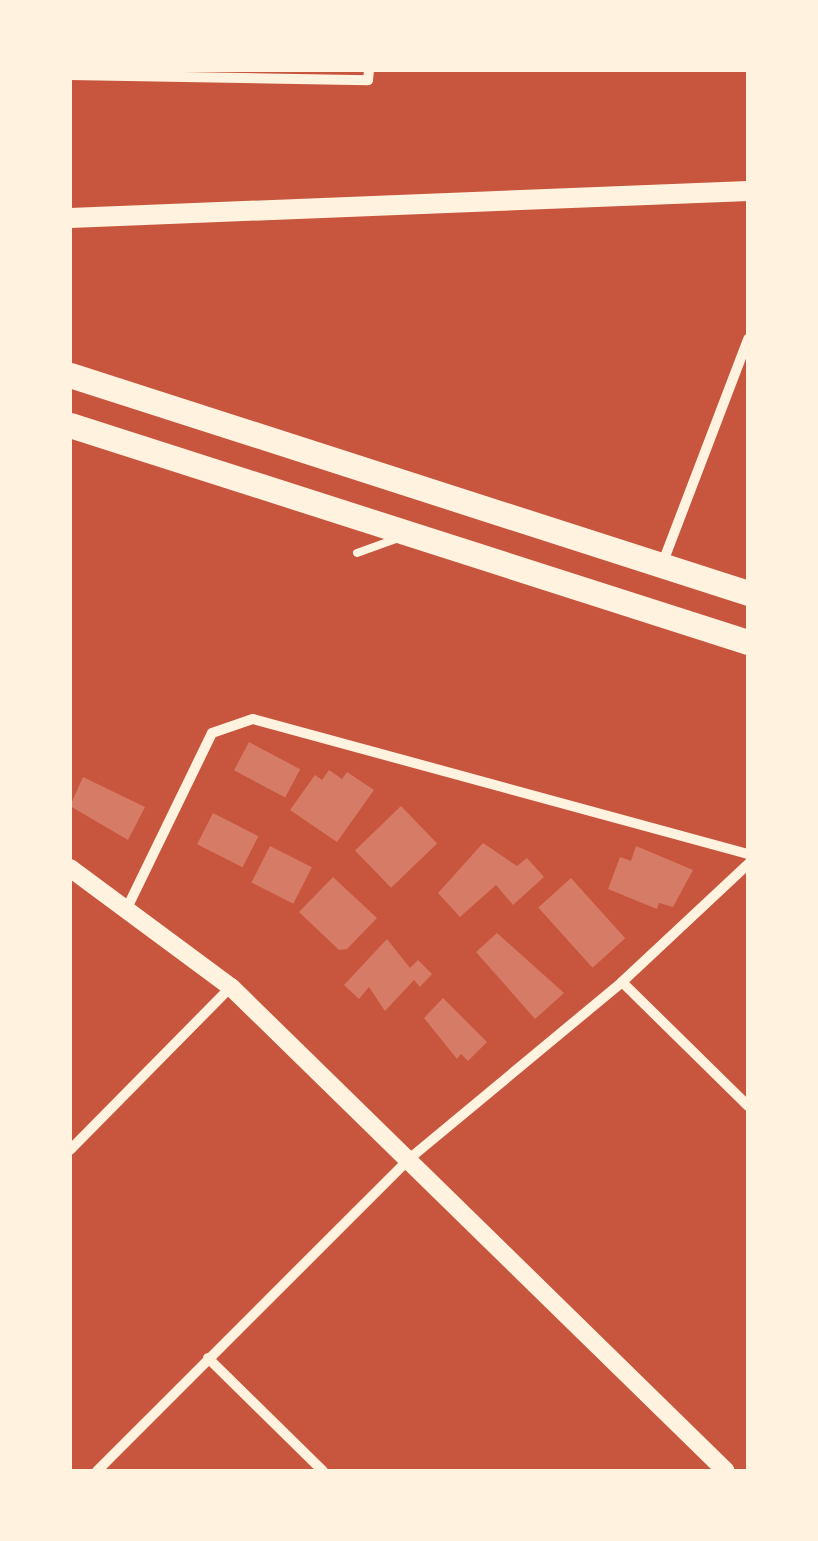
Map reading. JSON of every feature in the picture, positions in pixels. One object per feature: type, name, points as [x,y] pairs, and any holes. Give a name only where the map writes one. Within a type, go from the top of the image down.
[{"type":"highway","points":[[70,375],[748,592]]},
{"type":"highway","points":[[70,425],[748,642]]},
{"type":"main road","points":[[70,218],[748,192]]},
{"type":"street","points":[[70,75],[368,80],[369,70]]},
{"type":"street","points":[[662,564],[748,339]]},
{"type":"street","points":[[128,906],[212,733],[252,719],[748,854]]},
{"type":"street","points":[[97,1471],[409,1159],[622,982],[748,864]]},
{"type":"street","points":[[70,868],[128,906],[231,987],[726,1471]]},
{"type":"street","points":[[622,982],[748,1106]]},
{"type":"street","points":[[70,1150],[231,987]]},
{"type":"street","points":[[208,1358],[323,1471]]},
{"type":"lane","points":[[357,553],[412,534]]},
{"type":"building","points":[[249,742],[300,769],[285,797],[234,770]]},
{"type":"building","points":[[329,770],[342,779],[347,772],[374,790],[337,842],[290,810],[315,775],[322,780]]},
{"type":"building","points":[[83,777],[145,807],[128,840],[70,806]]},
{"type":"building","points":[[401,806],[437,843],[391,888],[355,850]]},
{"type":"building","points":[[213,813],[258,836],[243,867],[197,844]]},
{"type":"building","points":[[483,843],[517,866],[527,858],[544,877],[513,905],[496,885],[460,917],[438,893]]},
{"type":"building","points":[[270,846],[312,867],[293,904],[251,883]]},
{"type":"building","points":[[636,846],[693,870],[673,907],[659,903],[657,909],[608,889],[620,857],[631,861]]},
{"type":"building","points":[[333,877],[377,918],[347,949],[339,950],[299,912]]},
{"type":"building","points":[[571,878],[625,938],[593,968],[538,907]]},
{"type":"building","points":[[497,933],[564,993],[535,1019],[476,952]]},
{"type":"building","points":[[387,939],[410,968],[418,960],[432,974],[420,987],[414,980],[385,1011],[369,987],[359,999],[344,985]]},
{"type":"building","points":[[443,998],[487,1042],[468,1061],[461,1054],[457,1059],[424,1018]]}]
